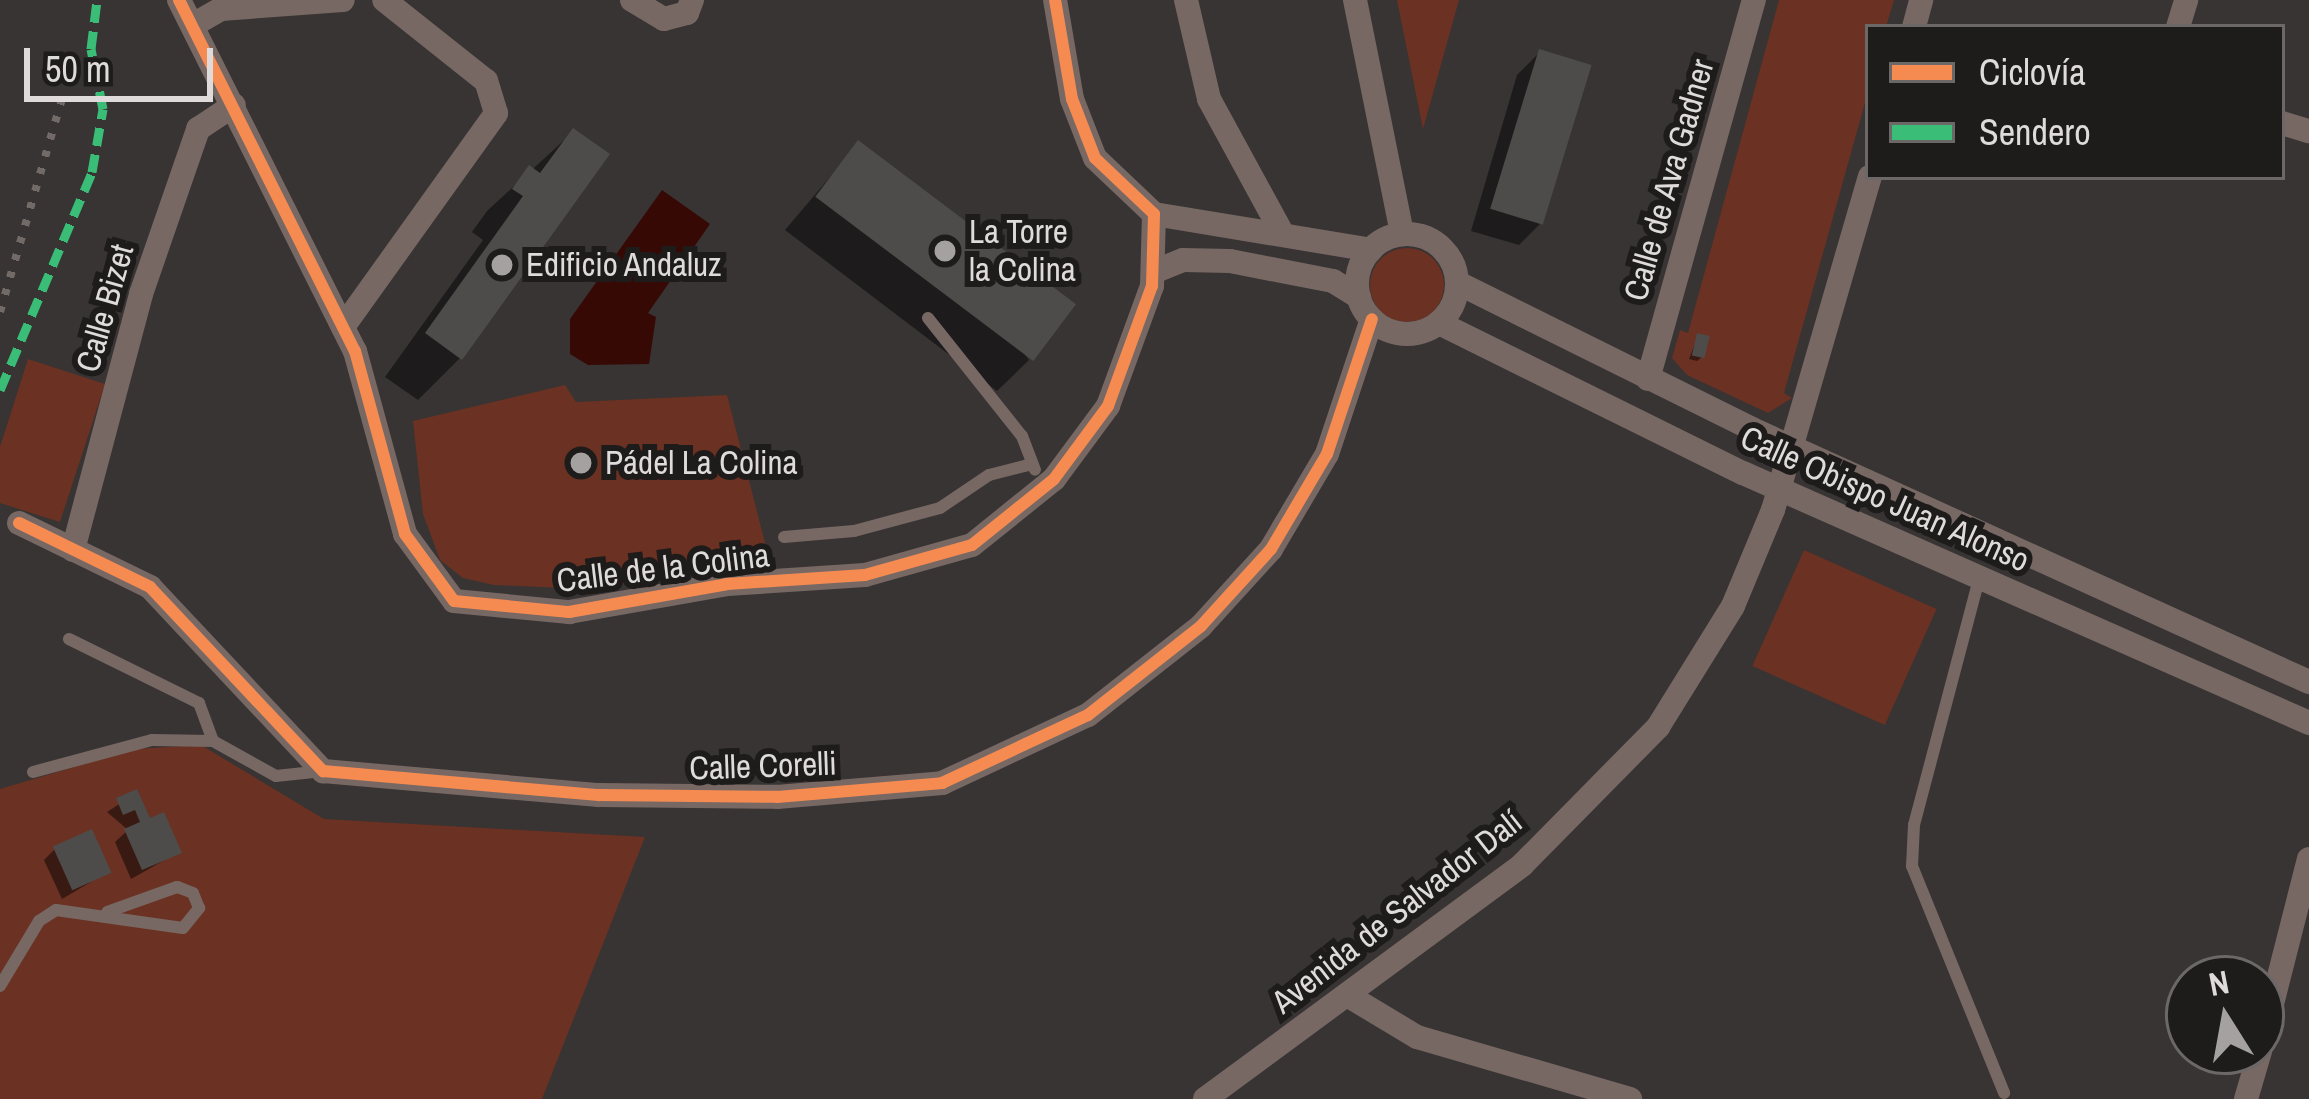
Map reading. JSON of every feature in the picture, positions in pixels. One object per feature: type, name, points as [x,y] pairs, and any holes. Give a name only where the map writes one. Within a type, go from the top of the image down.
[{"type":"street","name":"Calle de la Colina","points":[[178,0],[343,327],[385,443],[405,534],[454,601],[569,612],[727,584],[865,575],[972,545],[1108,406],[1154,272],[1154,214]]},
{"type":"street","points":[[193,26],[218,4],[344,0]]},
{"type":"street","points":[[343,327],[496,113],[486,82],[384,0]]},
{"type":"street","points":[[632,0],[664,19],[687,13],[692,0]]},
{"type":"street","points":[[1055,0],[1072,99],[1095,158],[1154,214],[1371,250],[1402,234],[1447,252],[1458,283],[1439,323],[1399,333],[1333,281],[1230,261],[1183,260],[1154,272]]},
{"type":"street","points":[[1186,0],[1209,99],[1282,232]]},
{"type":"street","points":[[1354,0],[1402,234]]},
{"type":"street","name":"Calle de Ava Gadner","points":[[1648,379],[1754,0]]},
{"type":"street","name":"Calle Bizet","points":[[73,550],[141,294],[198,129],[234,105]]},
{"type":"street","name":"Avenida de Salvador Dalí","points":[[1205,1099],[1522,865],[1658,727],[1732,606],[1781,488],[1869,180]]},
{"type":"street","points":[[1366,308],[1371,250]]},
{"type":"street","name":"Calle Obispo Juan Alonso","points":[[1458,283],[1792,448],[2309,682]]},
{"type":"street","name":"Calle Corelli","points":[[323,771],[598,795],[777,797],[942,783],[1088,715],[1201,626],[1271,549],[1327,454],[1366,308]]},
{"type":"street","name":"Calle Obispo Juan Alonso","points":[[1439,323],[1781,488],[2309,723]]},
{"type":"street","points":[[19,523],[150,586],[323,771]]},
{"type":"street","points":[[2276,664],[2309,665]]},
{"type":"street","points":[[2284,955],[2309,859]]},
{"type":"street","points":[[1347,995],[1417,1037],[1630,1099]]},
{"type":"lane","points":[[784,537],[854,530],[940,508],[989,476],[1037,476],[1022,436],[928,318]]},
{"type":"lane","points":[[1979,579],[1914,825],[1912,866],[2004,1093]]},
{"type":"lane","points":[[69,639],[199,703],[213,741]]},
{"type":"lane","points":[[33,772],[152,740],[213,741],[276,776],[323,771]]},
{"type":"lane","points":[[0,986],[39,921],[56,910],[107,912],[183,928],[200,908],[194,893],[177,887],[107,912]]},
{"type":"shaded area","points":[[1397,0],[1459,0],[1423,129]]},
{"type":"shaded area","points":[[1779,0],[1894,0],[1887,24],[1865,24],[1865,103],[1784,393],[1792,398],[1768,413],[1687,375],[1672,358],[1680,330],[1688,333]]},
{"type":"shaded area","points":[[662,190],[710,224],[648,313],[656,317],[649,364],[588,365],[570,354],[570,319]]},
{"type":"shaded area","points":[[1407,248],[1433,259],[1444,285],[1433,311],[1407,322],[1381,311],[1370,285],[1381,259]]},
{"type":"shaded area","points":[[28,359],[105,384],[60,522],[0,503],[0,447]]},
{"type":"shaded area","name":"Pádel La Colina","points":[[565,385],[576,402],[727,395],[771,566],[585,589],[494,585],[463,578],[440,560],[423,514],[413,421]]},
{"type":"shaded area","points":[[1804,550],[1936,609],[1885,725],[1752,666]]},
{"type":"shaded area","points":[[201,745],[324,819],[645,837],[542,1099],[0,1099],[0,789],[135,749]]},
{"type":"building","points":[[1539,49],[1592,65],[1543,225],[1490,209]]},
{"type":"building","name":"Edificio Andaluz","points":[[573,128],[610,154],[462,360],[425,333],[523,196],[512,189],[529,165],[540,173]]},
{"type":"building","name":"La Torre la Colina","points":[[858,140],[1076,304],[1033,361],[815,197]]},
{"type":"building","points":[[1697,333],[1710,336],[1704,358],[1692,355]]},
{"type":"building","points":[[137,789],[150,818],[164,812],[182,853],[142,870],[124,829],[140,822],[135,810],[123,815],[116,798]]},
{"type":"building","points":[[92,829],[112,873],[72,890],[53,846]]},
{"type":"railway","points":[[0,312],[65,88]]},
{"type":"marked path","points":[[0,390],[92,172],[103,109],[91,49],[97,0]]},
{"type":"cycle path","points":[[179,0],[355,351],[405,534],[454,601],[569,612],[727,584],[865,575],[972,545],[1054,479],[1108,406],[1152,286],[1154,214],[1095,158],[1072,99],[1055,0]]},
{"type":"cycle path","points":[[19,523],[150,587],[323,771],[599,795],[777,797],[942,783],[1088,715],[1201,626],[1271,549],[1327,454],[1372,319]]},
{"type":"place","name":"La Torre la Colina","points":[[945,251]]},
{"type":"place","name":"Edificio Andaluz","points":[[502,265]]},
{"type":"place","name":"Pádel La Colina","points":[[581,463]]}]
